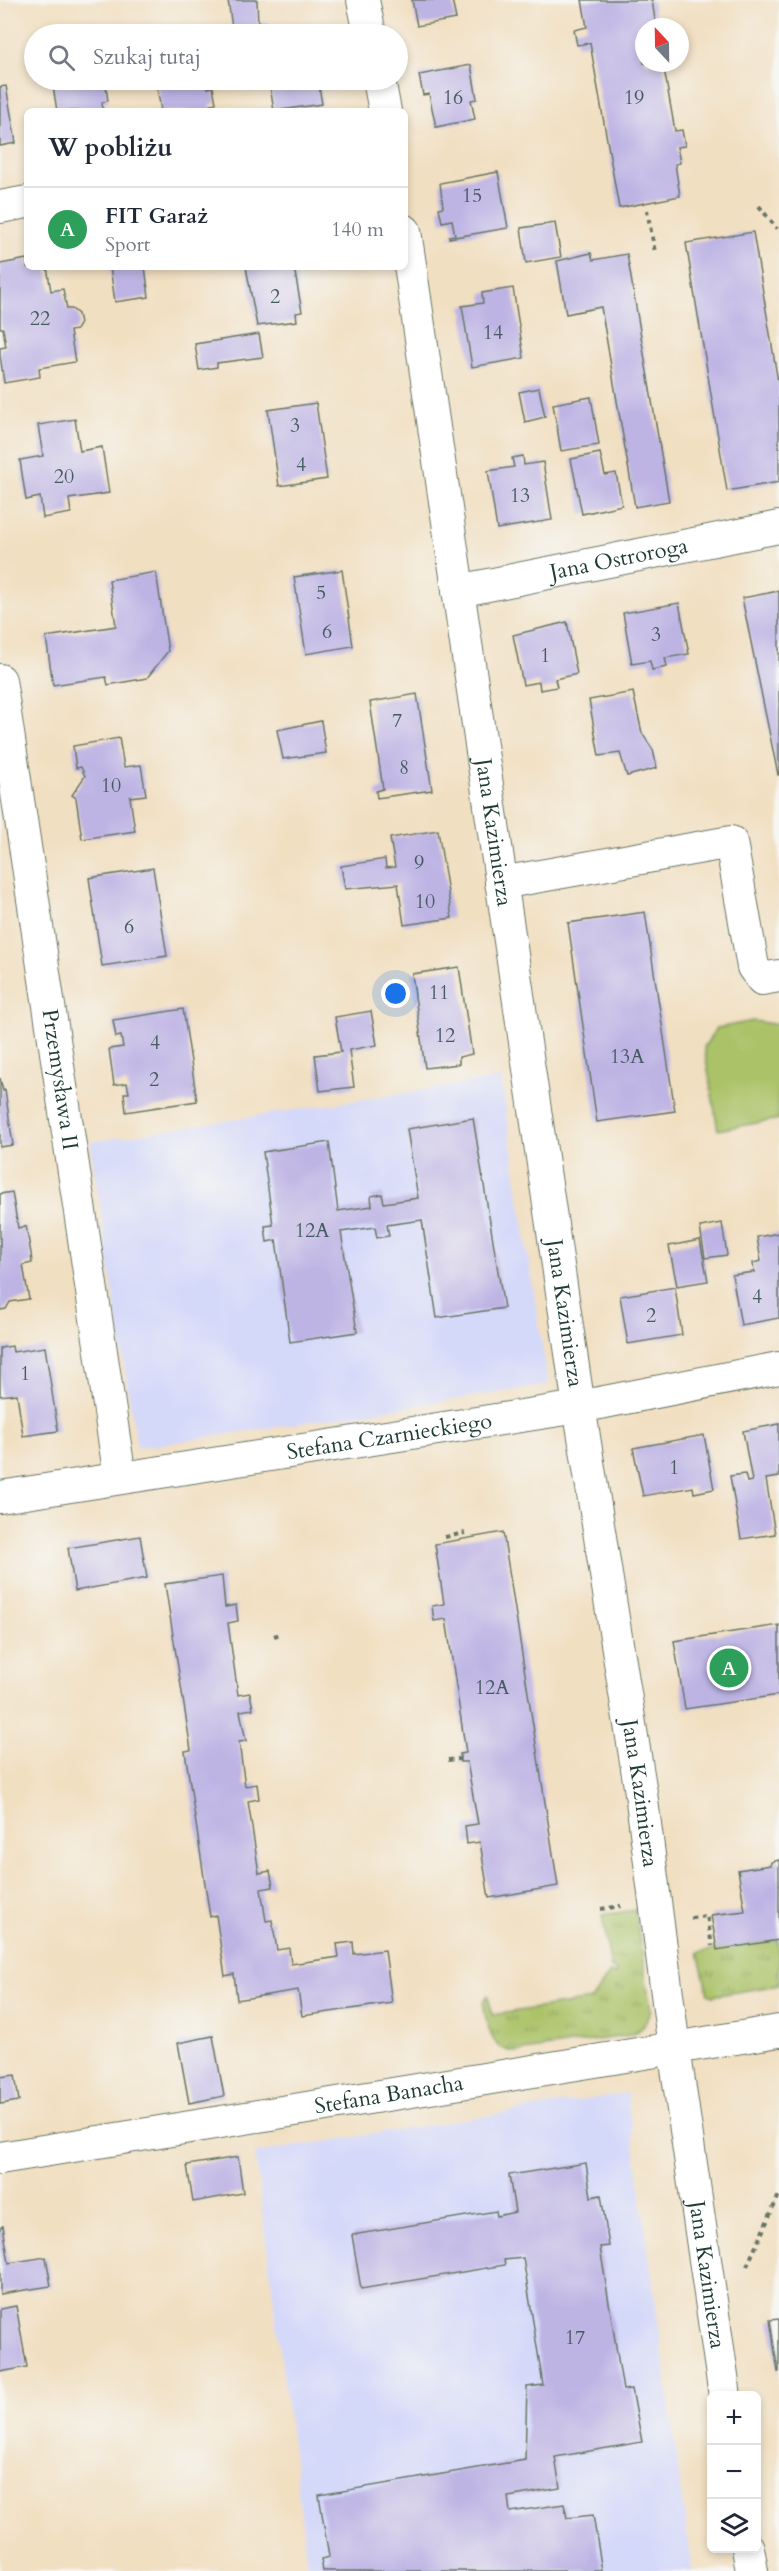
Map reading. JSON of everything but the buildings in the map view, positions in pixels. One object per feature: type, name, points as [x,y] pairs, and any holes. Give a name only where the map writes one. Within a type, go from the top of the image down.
[{"type":"street","points":[[363,0],[368,24]]},
{"type":"street","points":[[381,90],[384,108]]},
{"type":"street","points":[[0,207],[24,203]]},
{"type":"street","name":"Jana Kazimierza","points":[[408,251],[579,1407],[641,1792],[674,2048],[724,2391]]},
{"type":"street","name":"Jana Ostroroga","points":[[458,591],[779,527]]},
{"type":"street","name":"Przemysława II","points":[[0,680],[120,1478]]},
{"type":"street","points":[[501,883],[731,842],[753,968],[762,979],[779,976]]},
{"type":"street","name":"Stefana Czarnieckiego","points":[[0,1497],[579,1407],[779,1368]]},
{"type":"street","name":"Stefana Banacha","points":[[0,2158],[779,2031]]},
{"type":"street","points":[[749,2553],[752,2571]]},
{"type":"path","points":[[759,206],[777,230]]},
{"type":"path","points":[[647,210],[655,252]]},
{"type":"path","points":[[445,1537],[465,1533]]},
{"type":"path","points":[[274,1636],[280,1634]]},
{"type":"path","points":[[448,1760],[460,1759]]},
{"type":"path","points":[[687,1919],[707,1916],[712,1946]]},
{"type":"path","points":[[747,2266],[779,2195]]},
{"type":"shaded area","points":[[501,1078],[548,1385],[137,1448],[90,1142]]},
{"type":"shaded area","points":[[627,2093],[692,2571],[308,2571],[255,2153]]},
{"type":"green space","points":[[753,1021],[779,1025],[779,1119],[718,1130],[704,1047],[717,1028]]},
{"type":"green space","points":[[635,1910],[651,2011],[642,2028],[631,2035],[517,2052],[508,2051],[495,2042],[488,2027],[483,2002],[488,1995],[492,2015],[591,2000],[610,1973],[615,1975],[616,1971],[611,1968],[602,1915]]},
{"type":"green space","points":[[779,1940],[779,1985],[712,1996],[708,1994],[698,1952]]},
{"type":"place","name":"FIT Garaż","points":[[729,1668]]}]
